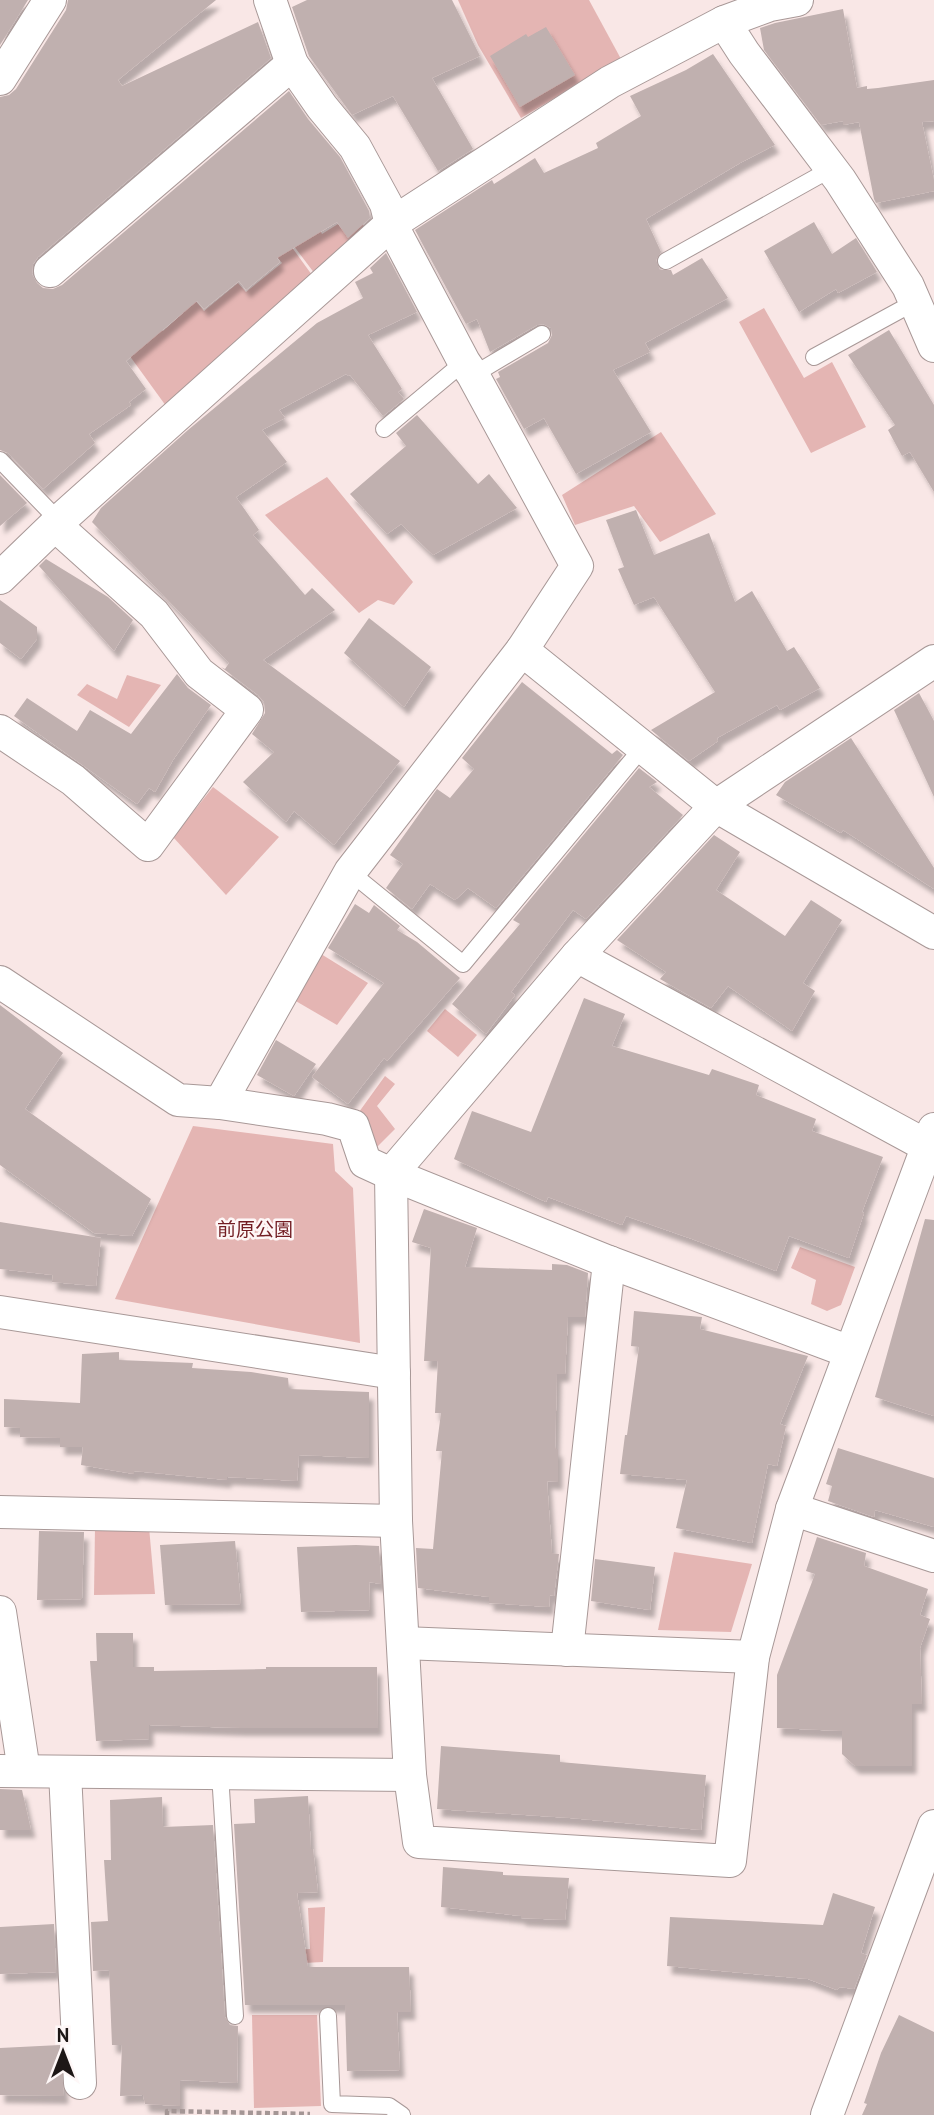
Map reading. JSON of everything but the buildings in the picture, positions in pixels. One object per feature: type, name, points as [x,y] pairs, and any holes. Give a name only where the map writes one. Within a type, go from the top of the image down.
[{"type":"street","points":[[0,79],[50,0]]},
{"type":"street","points":[[220,1103],[350,872],[522,650],[577,566],[391,224],[386,204],[355,147],[322,107],[292,64],[270,0]]},
{"type":"street","points":[[0,578],[57,523],[391,224],[610,82],[724,22],[779,2]]},
{"type":"street","points":[[724,22],[831,169],[901,276],[927,325]]},
{"type":"street","points":[[50,271],[292,64]]},
{"type":"street","points":[[0,730],[73,780],[148,845],[247,710],[199,673],[154,614],[57,523]]},
{"type":"street","points":[[522,650],[716,806],[934,933]]},
{"type":"street","points":[[577,956],[931,1137],[792,1509],[753,1657],[730,1861],[419,1842],[410,1775],[396,1521],[391,1174],[577,956],[716,806],[934,661]]},
{"type":"street","points":[[0,982],[178,1100],[220,1103],[327,1119],[353,1126],[365,1162],[391,1174],[609,1262],[850,1352]]},
{"type":"street","points":[[567,1650],[609,1262]]},
{"type":"street","points":[[0,1312],[394,1373]]},
{"type":"street","points":[[792,1509],[934,1556]]},
{"type":"street","points":[[0,1511],[396,1521]]},
{"type":"street","points":[[0,1612],[12,1771],[410,1775]]},
{"type":"street","points":[[403,1643],[753,1657]]},
{"type":"street","points":[[65,1772],[80,2083]]},
{"type":"street","points":[[827,2115],[934,1826]]},
{"type":"lane","points":[[666,261],[831,169]]},
{"type":"lane","points":[[814,357],[927,325]]},
{"type":"lane","points":[[384,429],[469,369],[542,334]]},
{"type":"lane","points":[[0,460],[57,523]]},
{"type":"lane","points":[[350,872],[463,964],[643,747]]},
{"type":"lane","points":[[220,1773],[235,2016]]},
{"type":"lane","points":[[328,2016],[332,2104],[389,2106],[402,2115]]},
{"type":"path","points":[[167,2115],[167,2110],[328,2114],[332,2104]]},
{"type":"green space","points":[[458,0],[589,0],[621,59],[521,118],[478,45]]},
{"type":"green space","points":[[259,202],[312,275],[166,406],[111,330],[140,305],[163,331],[183,313],[173,299],[185,288],[204,311],[238,283],[246,292],[282,263],[244,216]]},
{"type":"green space","points":[[360,218],[365,229],[315,274],[281,229],[320,230],[322,234],[338,224],[342,229]]},
{"type":"green space","points":[[764,308],[804,378],[832,362],[866,427],[811,453],[739,322]]},
{"type":"green space","points":[[661,432],[716,514],[660,542],[634,506],[575,525],[562,495]]},
{"type":"green space","points":[[327,477],[413,582],[394,605],[378,600],[359,613],[265,515]]},
{"type":"green space","points":[[127,675],[161,685],[129,727],[77,695],[87,684],[117,699]]},
{"type":"green space","points":[[213,787],[279,837],[226,895],[173,837]]},
{"type":"green space","points":[[321,954],[368,983],[337,1025],[294,1000]]},
{"type":"green space","points":[[445,1009],[477,1035],[458,1057],[427,1031]]},
{"type":"green space","points":[[385,1076],[395,1084],[377,1106],[395,1129],[377,1147],[359,1112]]},
{"type":"green space","name":"前原公園","points":[[193,1126],[333,1144],[335,1171],[353,1188],[360,1343],[115,1299]]},
{"type":"green space","points":[[800,1247],[855,1267],[841,1305],[827,1311],[811,1304],[816,1280],[791,1268]]},
{"type":"green space","points":[[95,1527],[149,1527],[155,1594],[94,1595]]},
{"type":"green space","points":[[674,1552],[752,1564],[731,1632],[658,1630]]},
{"type":"green space","points":[[325,1907],[323,1962],[245,1966],[246,1953],[310,1949],[308,1908]]},
{"type":"green space","points":[[252,2015],[317,2015],[321,2106],[254,2108]]}]
